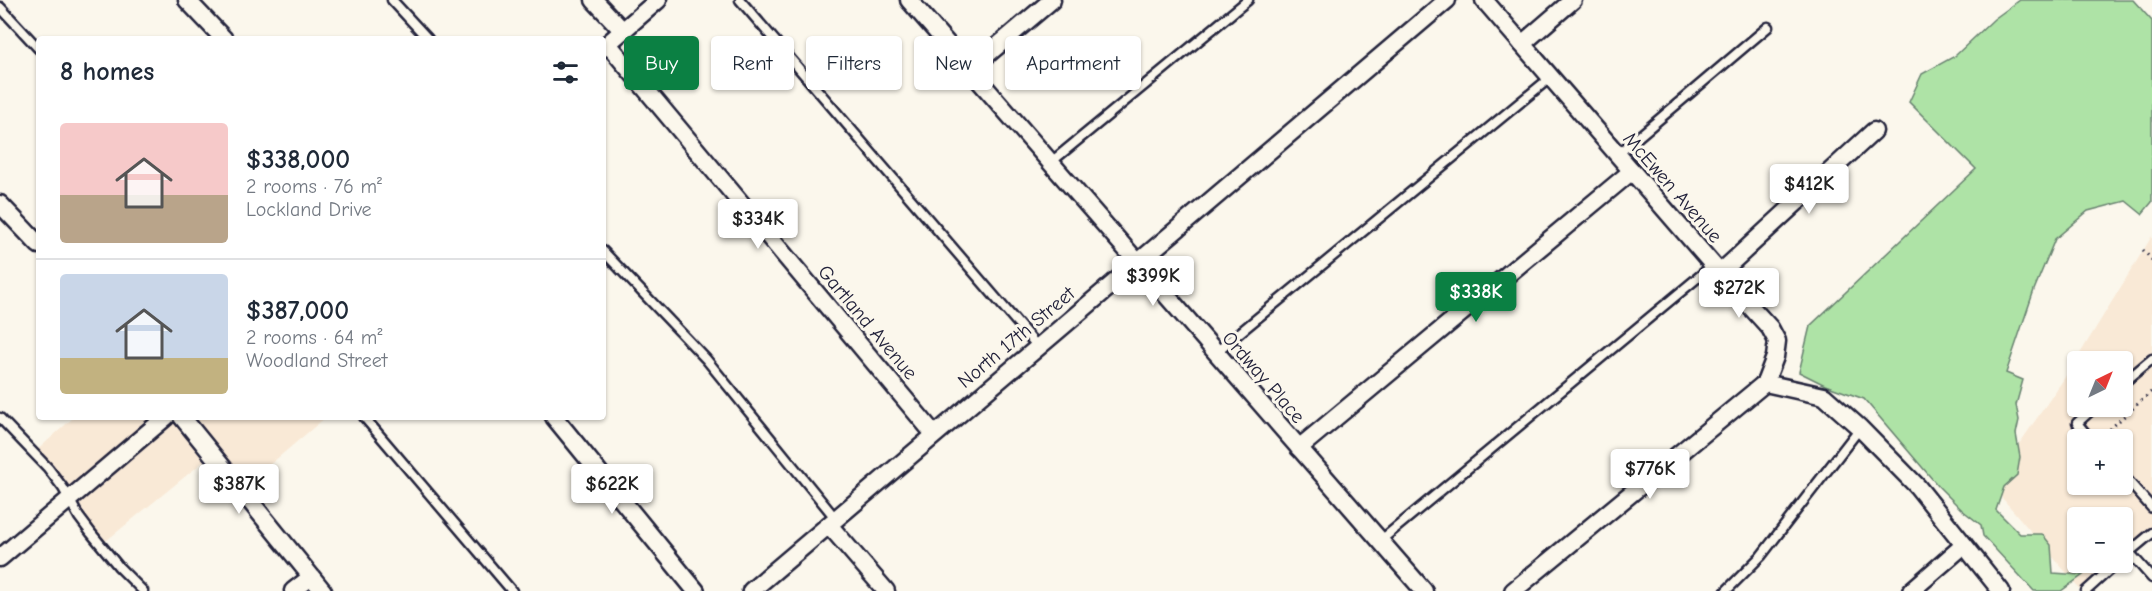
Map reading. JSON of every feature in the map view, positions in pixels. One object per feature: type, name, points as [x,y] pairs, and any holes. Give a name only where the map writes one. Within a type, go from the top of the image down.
[{"type":"street","points":[[187,0],[221,36]]},
{"type":"street","points":[[594,0],[623,31]]},
{"type":"street","points":[[606,45],[658,0]]},
{"type":"street","name":"Ordway Place","points":[[909,0],[940,36]]},
{"type":"street","points":[[993,50],[1052,0]]},
{"type":"street","name":"North 17th Street","points":[[751,591],[1447,0]]},
{"type":"street","name":"McEwen Avenue","points":[[1484,0],[1716,269],[1770,328],[1776,341],[1775,357],[1765,383]]},
{"type":"street","points":[[1522,44],[1573,0]]},
{"type":"street","name":"Gartland Avenue","points":[[606,47],[934,434]]},
{"type":"street","name":"Ordway Place","points":[[986,90],[1424,591]]},
{"type":"street","points":[[1716,269],[1874,131]]},
{"type":"street","points":[[1299,448],[1632,171]]},
{"type":"street","points":[[0,204],[36,242]]},
{"type":"street","points":[[1514,591],[1765,383],[1824,396],[1860,428],[1917,486],[2001,591]]},
{"type":"street","points":[[0,558],[163,420]]},
{"type":"street","points":[[184,420],[323,591]]},
{"type":"street","points":[[556,420],[696,591]]},
{"type":"street","points":[[832,522],[886,591]]},
{"type":"street","points":[[1911,591],[1964,545]]},
{"type":"street","points":[[293,591],[311,577]]},
{"type":"lane","points":[[392,0],[425,36]]},
{"type":"lane","points":[[740,0],[1038,347]]},
{"type":"lane","points":[[1050,163],[1248,0]]},
{"type":"lane","points":[[0,7],[36,45]]},
{"type":"lane","points":[[1617,155],[1768,27]]},
{"type":"lane","points":[[1215,352],[1551,77]]},
{"type":"lane","points":[[606,254],[706,359],[832,522]]},
{"type":"lane","points":[[1380,541],[1716,269]]},
{"type":"lane","points":[[2133,375],[2152,359]]},
{"type":"lane","points":[[2082,429],[2077,423],[2084,417]]},
{"type":"lane","points":[[0,418],[48,468],[91,533],[119,567],[143,591]]},
{"type":"lane","points":[[367,420],[512,591]]},
{"type":"lane","points":[[1726,591],[1761,556],[1860,428]]},
{"type":"lane","points":[[2133,486],[2152,508]]},
{"type":"lane","points":[[2133,549],[2152,533]]},
{"type":"lane","points":[[2133,561],[2152,578]]},
{"type":"lane","points":[[2086,591],[2106,573]]},
{"type":"path","points":[[2143,250],[2152,260]]},
{"type":"path","points":[[2110,429],[2152,391]]},
{"type":"shaded area","points":[[2152,236],[2152,533],[2133,549],[2133,507],[2067,507],[2067,573],[2107,573],[2086,591],[2082,591],[1991,485],[2067,374],[2067,417],[2133,417],[2133,351],[2082,351]]},
{"type":"shaded area","points":[[71,420],[322,420],[240,490],[209,457],[101,545],[34,453]]},
{"type":"green space","points":[[2020,0],[2133,0],[2152,21],[2152,202],[2142,214],[2126,201],[2088,211],[2055,239],[2034,290],[2006,373],[2023,380],[2016,405],[2019,420],[2016,434],[2020,457],[2017,475],[2004,487],[1996,510],[2020,534],[2042,534],[2051,545],[2053,573],[2083,575],[2061,591],[2034,591],[1983,536],[1981,525],[1939,487],[1864,399],[1825,385],[1799,372],[1810,326],[1976,169],[1909,102],[1922,74],[1955,56],[1994,19]]}]
